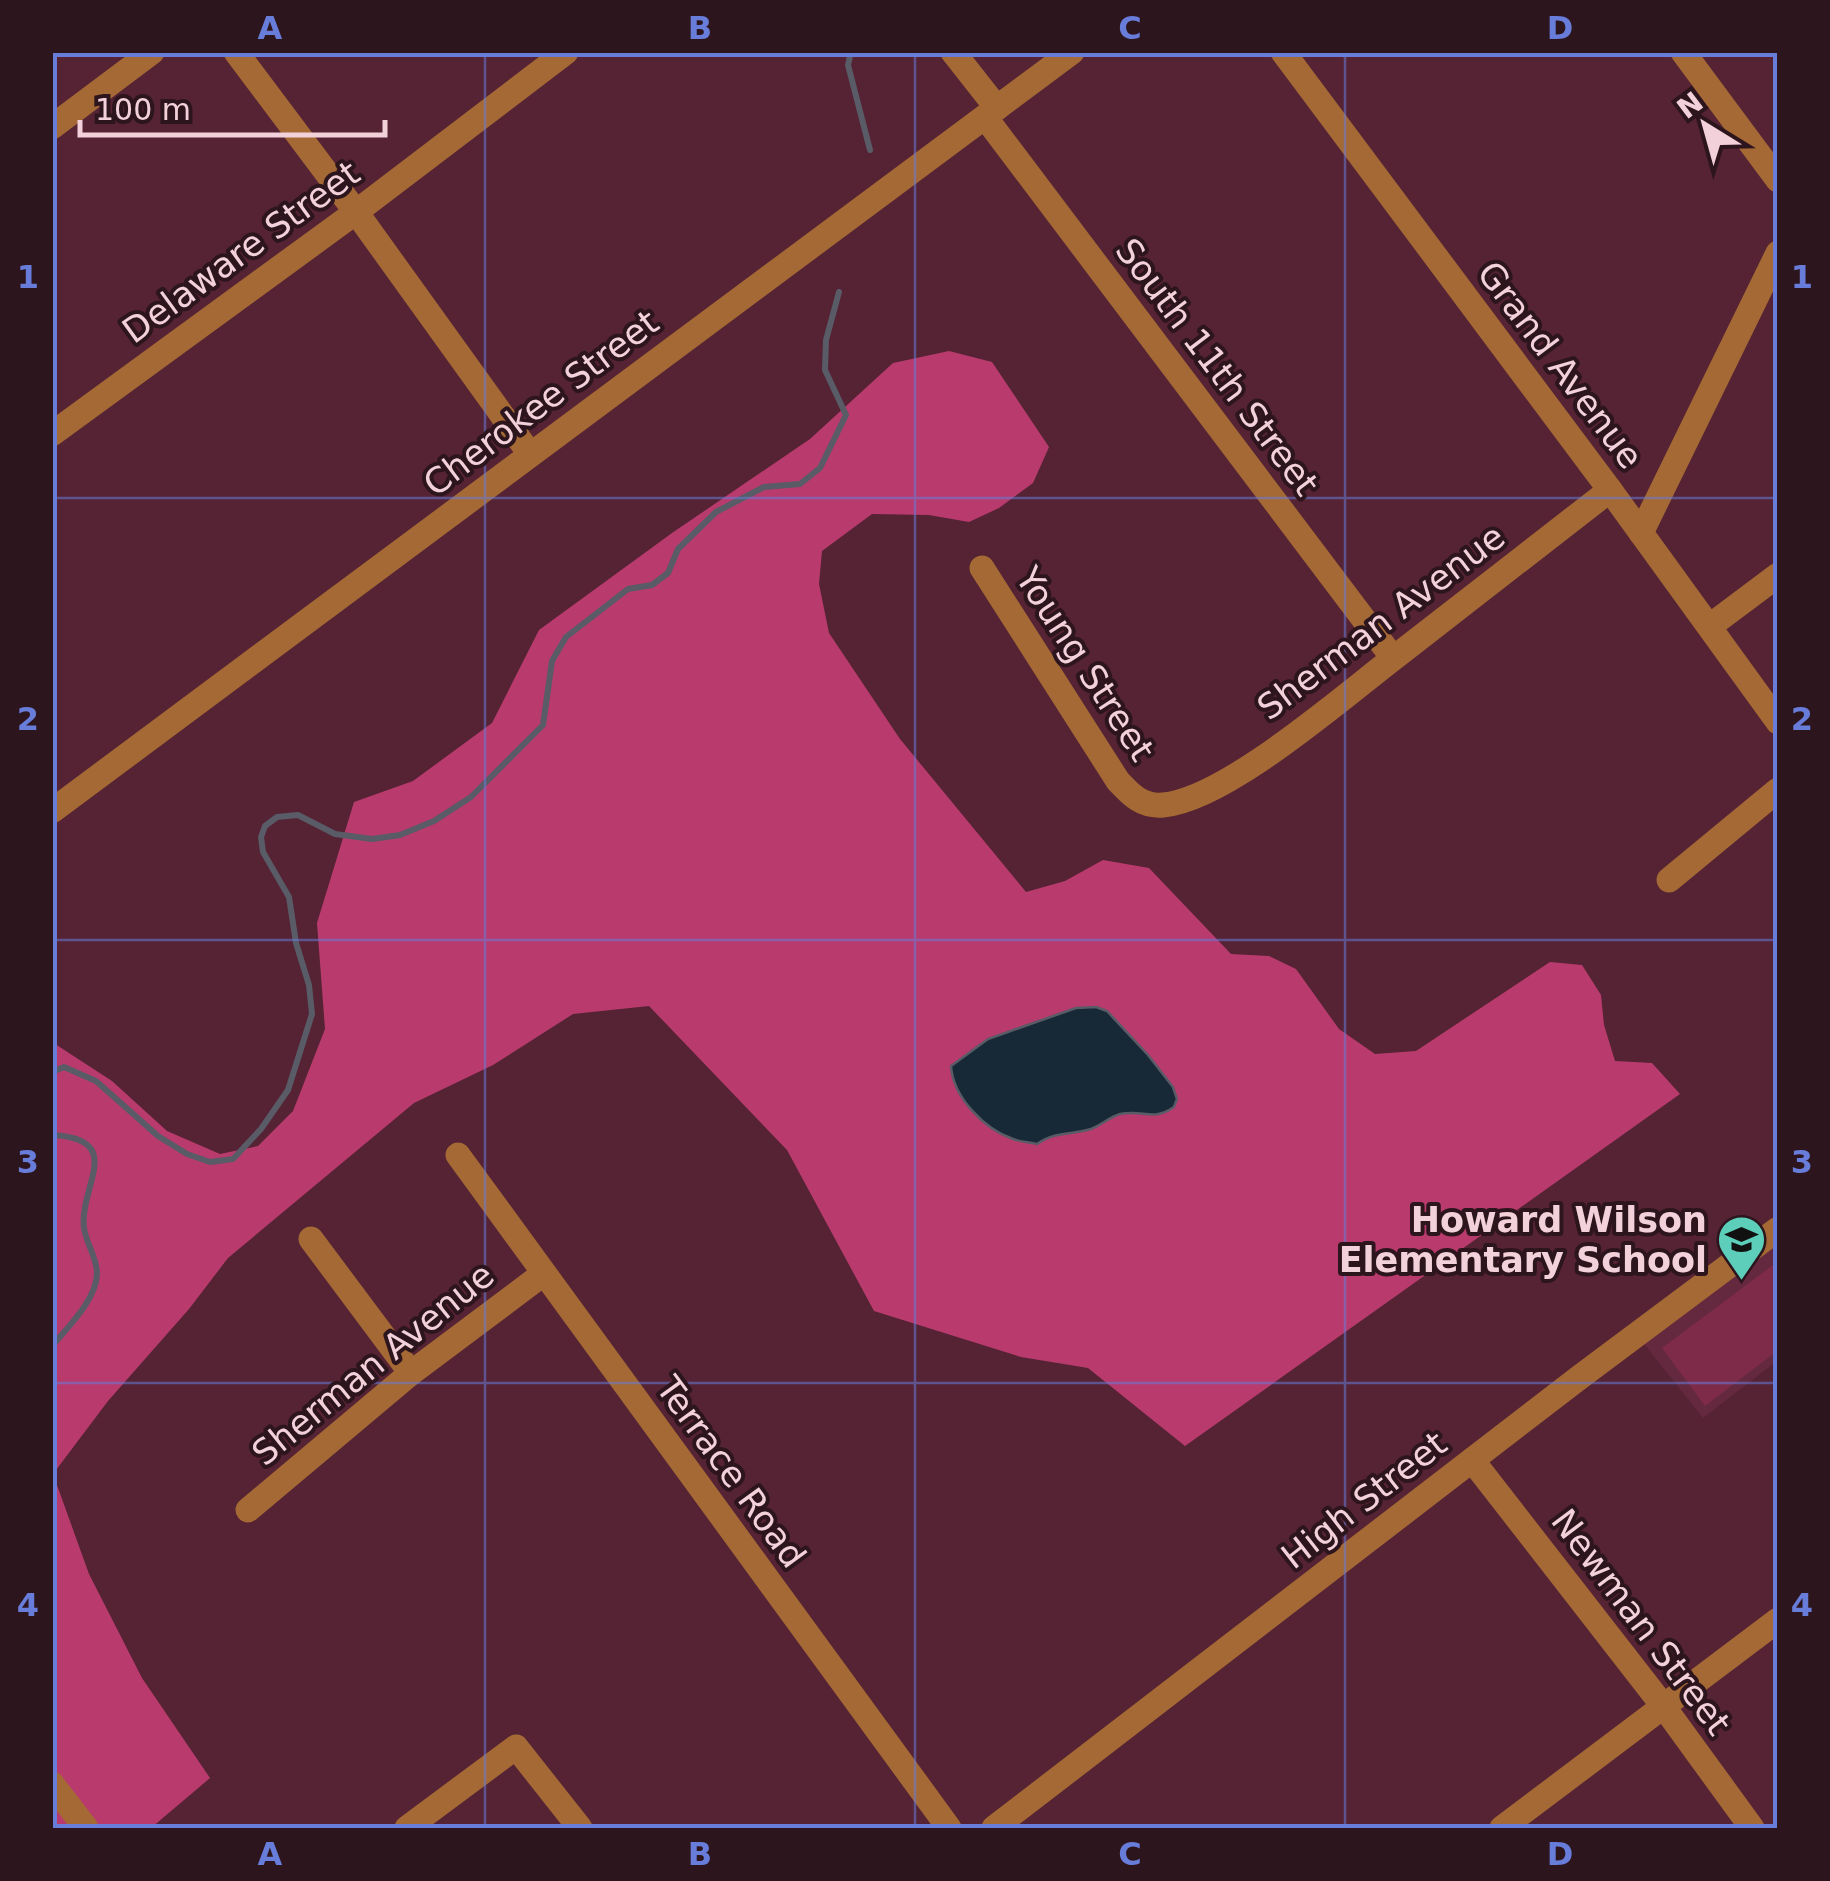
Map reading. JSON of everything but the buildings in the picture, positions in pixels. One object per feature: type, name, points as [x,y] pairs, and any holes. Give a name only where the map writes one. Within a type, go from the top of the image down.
[{"type":"street","points":[[52,127],[152,52]]},
{"type":"street","points":[[236,52],[530,454]]},
{"type":"street","name":"Delaware Street","points":[[52,434],[356,212],[566,52]]},
{"type":"street","name":"South 11th Street","points":[[954,52],[991,112],[1393,658]]},
{"type":"street","name":"Cherokee Street","points":[[55,804],[1072,52]]},
{"type":"street","name":"Grand Avenue","points":[[1283,52],[1778,722]]},
{"type":"street","points":[[1683,52],[1778,180]]},
{"type":"street","points":[[1641,533],[1778,254]]},
{"type":"street","name":"Sherman Avenue","points":[[1188,798],[1210,792],[1256,762],[1610,490]]},
{"type":"street","name":"Young Street","points":[[982,568],[1118,781],[1136,800],[1148,803],[1161,806],[1188,798]]},
{"type":"street","points":[[1710,626],[1778,575]]},
{"type":"street","points":[[1669,880],[1778,790]]},
{"type":"street","name":"Terrace Road","points":[[458,1155],[949,1828]]},
{"type":"street","name":"High Street","points":[[994,1828],[1778,1229]]},
{"type":"street","points":[[311,1239],[410,1373]]},
{"type":"street","name":"Sherman Avenue","points":[[248,1510],[410,1373],[543,1274]]},
{"type":"street","name":"Newman Street","points":[[1472,1460],[1664,1706],[1752,1828]]},
{"type":"street","points":[[1502,1828],[1778,1620]]},
{"type":"street","points":[[408,1828],[516,1747],[580,1828]]},
{"type":"street","points":[[52,1784],[86,1828]]},
{"type":"shaded area","points":[[949,351],[992,362],[1049,447],[1033,483],[999,508],[969,522],[929,515],[872,514],[822,551],[819,584],[829,633],[900,739],[1026,892],[1065,881],[1103,860],[1149,868],[1231,954],[1269,956],[1296,969],[1339,1029],[1375,1054],[1416,1051],[1550,962],[1582,965],[1601,995],[1604,1025],[1615,1061],[1652,1063],[1680,1094],[1185,1446],[1088,1368],[1021,1357],[874,1311],[787,1150],[649,1006],[573,1014],[493,1065],[414,1103],[228,1258],[108,1401],[53,1474],[89,1574],[142,1678],[210,1778],[151,1828],[53,1828],[52,1042],[112,1081],[167,1131],[220,1154],[258,1146],[293,1111],[325,1029],[317,923],[354,802],[413,781],[492,723],[539,630],[810,439],[893,363]]},
{"type":"shaded area","name":"Howard Wilson Elementary School","points":[[1777,1229],[1777,1361],[1703,1418],[1637,1335]]},
{"type":"shaded area","points":[[1777,1262],[1777,1351],[1705,1406],[1662,1348]]},
{"type":"water","points":[[1076,1008],[1107,1011],[1173,1087],[1177,1099],[1174,1107],[1160,1114],[1120,1114],[1091,1129],[1057,1135],[1037,1144],[1016,1140],[991,1128],[964,1100],[951,1066],[988,1039]]},
{"type":"waterway","points":[[851,52],[848,65],[870,150]]},
{"type":"waterway","points":[[52,1072],[64,1067],[96,1081],[158,1136],[187,1154],[210,1162],[233,1159],[261,1129],[288,1090],[312,1014],[289,897],[263,852],[261,837],[265,826],[277,817],[298,815],[335,834],[372,839],[400,835],[434,821],[471,797],[543,725],[552,661],[566,637],[628,589],[652,585],[668,573],[678,549],[716,512],[764,487],[800,484],[820,468],[846,415],[825,370],[826,340],[839,292]]},
{"type":"waterway","points":[[52,1135],[75,1138],[88,1145],[94,1155],[84,1228],[97,1273],[87,1303],[52,1346]]},
{"type":"place","name":"Howard Wilson Elementary School","points":[[1742,1282]]}]
